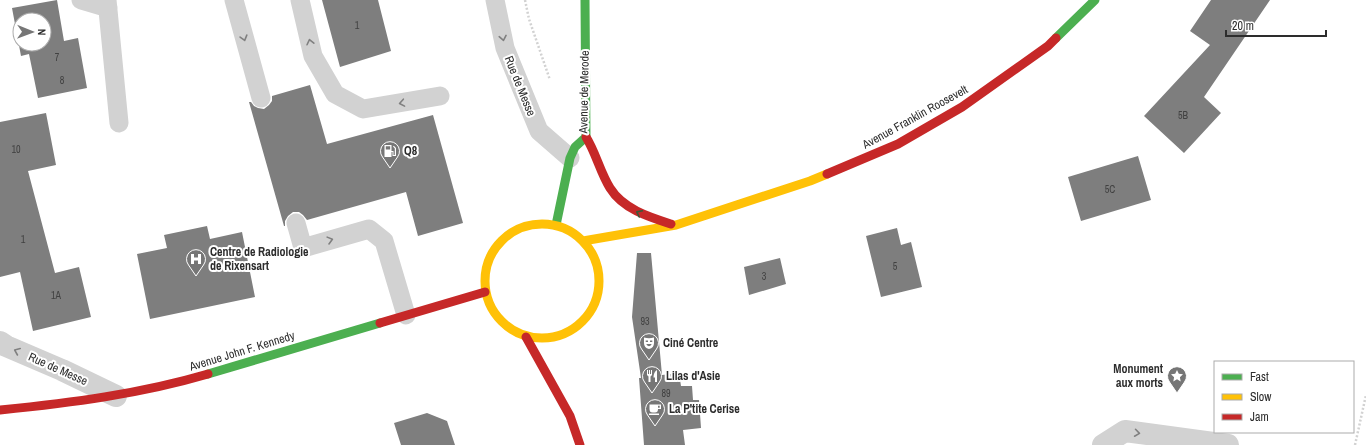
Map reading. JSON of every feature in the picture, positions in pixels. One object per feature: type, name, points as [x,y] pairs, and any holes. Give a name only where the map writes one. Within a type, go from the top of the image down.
[{"type":"main road","name":"Avenue de Merode","points":[[556,225],[570,158],[575,147],[586,137],[586,0]]},
{"type":"main road","name":"Avenue Franklin Roosevelt","points":[[583,241],[676,225],[810,181],[898,144],[962,107],[1048,46],[1094,0]]},
{"type":"main road","points":[[586,137],[594,148],[608,187],[622,202],[636,213],[676,225]]},
{"type":"main road","points":[[542,224],[556,225],[571,232],[583,241],[597,263],[600,288],[591,312],[574,330],[551,339],[526,337],[507,328],[492,312],[485,292],[486,267],[496,246],[514,230],[528,225],[542,224]]},
{"type":"main road","name":"Avenue John F. Kennedy","points":[[0,410],[116,396],[173,384],[485,292]]},
{"type":"main road","points":[[526,337],[570,416],[580,445]]},
{"type":"street","name":"Rue de Messe","points":[[0,342],[116,396]]},
{"type":"street","points":[[1103,445],[1125,431],[1228,445]]},
{"type":"lane","points":[[81,0],[107,4],[119,123]]},
{"type":"lane","points":[[234,0],[261,98]]},
{"type":"lane","points":[[300,0],[313,56],[335,94],[363,109],[440,96]]},
{"type":"lane","name":"Rue de Messe","points":[[495,0],[504,48],[538,131],[570,158]]},
{"type":"lane","points":[[296,223],[303,248],[369,229],[384,241],[406,315]]},
{"type":"path","points":[[1355,445],[1366,395]]},
{"type":"building","points":[[57,0],[64,41],[78,38],[87,88],[38,98],[29,54],[21,56],[20,52],[52,52],[52,12],[13,12],[12,8]]},
{"type":"building","points":[[322,0],[378,0],[391,51],[340,67]]},
{"type":"building","points":[[1211,0],[1270,0],[1204,97],[1221,113],[1184,153],[1144,116],[1210,45],[1190,31]]},
{"type":"building","points":[[310,85],[327,144],[433,115],[463,223],[418,236],[406,192],[307,220],[299,212],[293,212],[288,216],[284,226],[249,102],[258,108],[264,109],[272,101],[272,96]]},
{"type":"building","points":[[46,113],[56,165],[28,171],[55,273],[79,267],[91,317],[33,331],[20,272],[0,277],[0,122]]},
{"type":"building","points":[[1138,156],[1151,200],[1081,221],[1068,177]]},
{"type":"building","name":"Centre de Radiologie de Rixensart","points":[[207,226],[210,239],[242,232],[255,297],[150,319],[137,254],[167,248],[164,235]]},
{"type":"building","points":[[897,228],[901,245],[911,242],[922,287],[881,297],[866,236]]},
{"type":"building","points":[[637,253],[651,253],[662,375],[679,373],[681,386],[692,386],[693,400],[699,400],[701,428],[683,430],[685,445],[644,445],[639,378],[641,378],[632,317]]},
{"type":"building","points":[[780,258],[786,284],[749,295],[744,267]]},
{"type":"building","points":[[427,413],[447,421],[455,445],[401,445],[394,423]]},
{"type":"traffic: fast","points":[[556,225],[570,158],[575,147],[586,137],[585,0]]},
{"type":"traffic: fast","points":[[1056,38],[1095,0]]},
{"type":"traffic: fast","points":[[208,374],[380,323]]},
{"type":"traffic: slow","points":[[583,241],[676,225],[827,174]]},
{"type":"traffic: slow","points":[[542,224],[564,228],[583,240],[595,259],[599,281],[595,303],[583,322],[564,334],[542,338],[520,334],[501,322],[489,303],[485,281],[489,259],[501,240],[520,228],[542,224]]},
{"type":"traffic: jam","points":[[827,174],[898,144],[962,107],[1048,46],[1056,38]]},
{"type":"traffic: jam","points":[[586,137],[593,149],[607,182],[615,195],[629,207],[671,224]]},
{"type":"traffic: jam","points":[[380,323],[485,292]]},
{"type":"traffic: jam","points":[[526,337],[570,416],[580,445]]},
{"type":"traffic: jam","points":[[0,410],[105,397],[157,387],[208,374]]},
{"type":"place","name":"Q8","points":[[390,168]]},
{"type":"place","name":"Centre de Radiologie de Rixensart","points":[[196,276]]},
{"type":"place","name":"Ciné Centre","points":[[649,360]]},
{"type":"place","name":"Lilas d'Asie","points":[[652,393]]},
{"type":"place","name":"Monument aux morts","points":[[1177,393]]},
{"type":"place","name":"La P'tite Cerise","points":[[655,426]]}]
